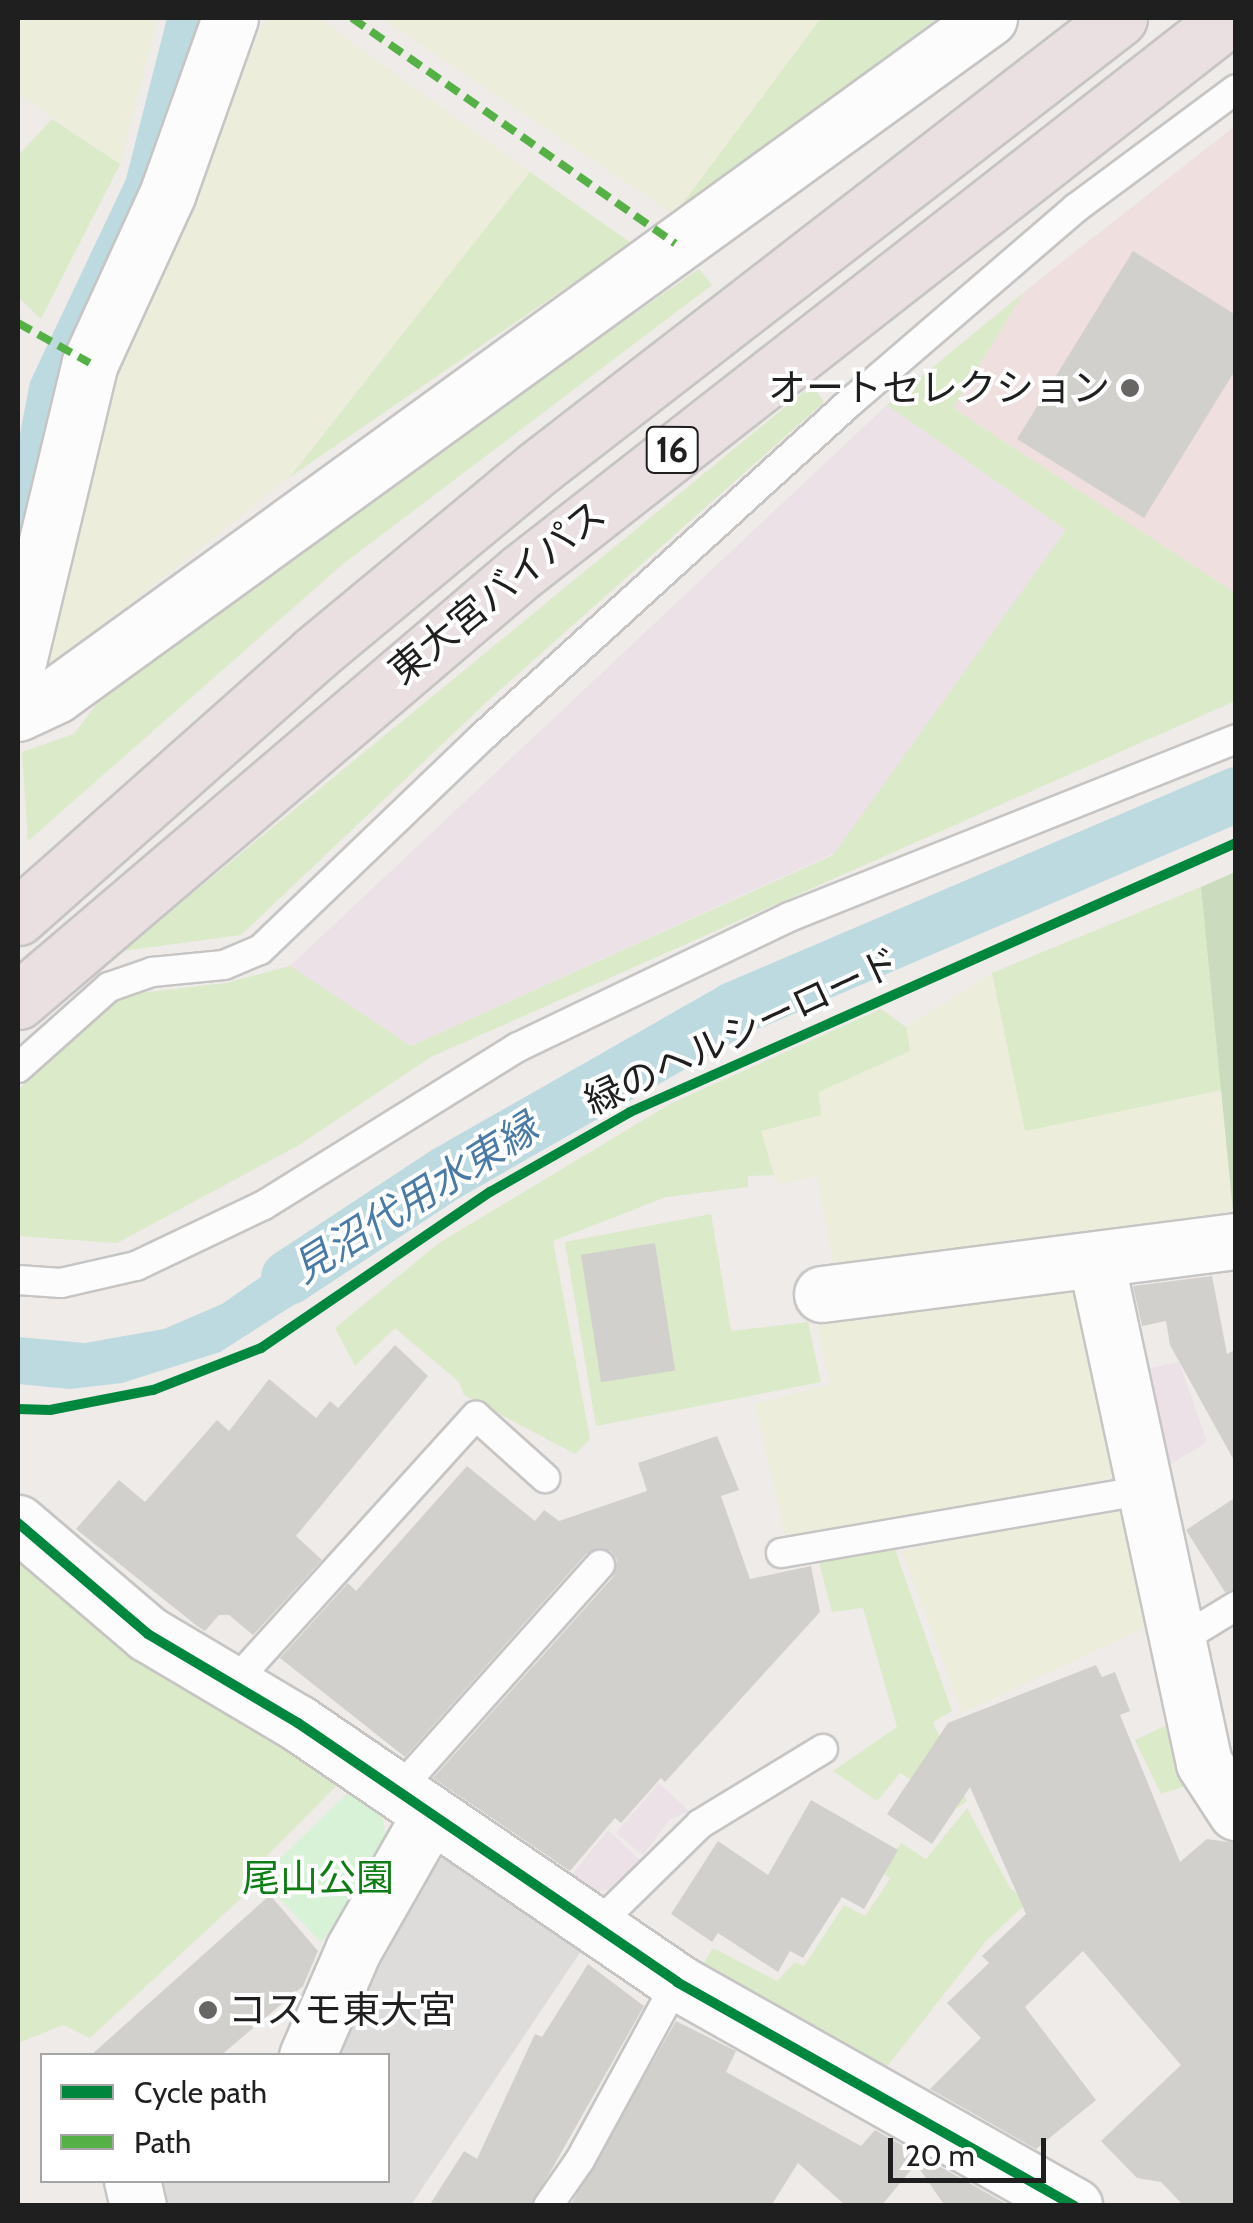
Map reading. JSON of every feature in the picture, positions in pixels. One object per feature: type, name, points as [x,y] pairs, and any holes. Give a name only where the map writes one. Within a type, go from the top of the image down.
[{"type":"highway","name":"東大宮バイパス","points":[[18,917],[538,468],[1119,18]]},
{"type":"highway","name":"東大宮バイパス","points":[[18,1001],[521,572],[1228,18]]},
{"type":"street","points":[[18,662],[90,363],[167,195],[230,18]]},
{"type":"street","points":[[18,713],[56,696],[989,18]]},
{"type":"street","points":[[822,1294],[1236,1241]]},
{"type":"street","points":[[1096,1261],[1204,1763],[1236,1812]]},
{"type":"street","points":[[18,1523],[148,1634],[230,1687],[298,1723],[677,1982],[1074,2206]]},
{"type":"street","points":[[309,2053],[413,1805]]},
{"type":"lane","points":[[18,1068],[108,987],[152,972],[224,965],[260,950],[481,738],[848,404],[1076,208],[1236,90]]},
{"type":"lane","points":[[18,1280],[61,1284],[136,1266],[264,1205],[518,1046],[789,918],[1236,740]]},
{"type":"lane","points":[[230,1687],[476,1416],[545,1478]]},
{"type":"lane","points":[[781,1552],[1146,1490]]},
{"type":"lane","points":[[413,1805],[600,1565]]},
{"type":"lane","points":[[1180,1640],[1236,1606]]},
{"type":"lane","points":[[595,1927],[700,1824],[824,1749]]},
{"type":"lane","points":[[548,2206],[580,2160],[677,1982]]},
{"type":"shaded area","points":[[1235,126],[1235,593],[953,408],[1024,292]]},
{"type":"shaded area","points":[[887,405],[1066,530],[841,850],[411,1046],[290,966]]},
{"type":"shaded area","points":[[1179,1362],[1207,1442],[1155,1474],[1132,1372]]},
{"type":"shaded area","points":[[659,1783],[689,1811],[669,1820],[643,1855],[616,1833]]},
{"type":"shaded area","points":[[608,1830],[640,1860],[612,1889],[582,1893],[567,1881]]},
{"type":"shaded area","points":[[446,1851],[583,1948],[411,2205],[160,2205],[159,2183],[390,2183],[390,2053],[332,2053],[372,1968]]},
{"type":"green space","points":[[18,18],[158,18],[120,164],[18,94]]},
{"type":"green space","points":[[266,18],[319,18],[530,172],[290,477],[44,672],[118,360]]},
{"type":"green space","points":[[381,18],[821,18],[674,215]]},
{"type":"green space","points":[[821,18],[938,18],[674,215]]},
{"type":"green space","points":[[52,119],[120,164],[41,319],[18,297],[18,156]]},
{"type":"green space","points":[[530,172],[631,243],[290,477]]},
{"type":"green space","points":[[699,269],[712,285],[343,564],[28,841],[22,752],[74,734],[126,665]]},
{"type":"green space","points":[[1024,292],[953,408],[1235,593],[1235,701],[431,1057],[299,1145],[117,1243],[18,1236],[18,1090],[115,996],[226,983],[290,966],[411,1046],[833,855],[1066,530],[887,405]]},
{"type":"green space","points":[[812,385],[824,402],[493,696],[241,935],[122,951]]},
{"type":"green space","points":[[1235,872],[1236,1210],[1233,1211],[1201,887]]},
{"type":"green space","points":[[1201,887],[1222,1090],[1025,1131],[992,973]]},
{"type":"green space","points":[[992,973],[1025,1130],[1222,1090],[1233,1211],[835,1274],[817,1177],[777,1184],[760,1131],[820,1115],[819,1092],[909,1051],[906,1027]]},
{"type":"green space","points":[[881,1009],[906,1027],[910,1051],[819,1092],[821,1115],[761,1131],[774,1175],[748,1176],[748,1187],[666,1197],[553,1241],[590,1439],[575,1454],[464,1395],[459,1382],[395,1328],[355,1366],[335,1328],[439,1243],[670,1104]]},
{"type":"green space","points":[[711,1214],[731,1331],[808,1322],[821,1382],[596,1426],[565,1242]]},
{"type":"green space","points":[[1064,1279],[1080,1291],[1118,1477],[786,1540],[755,1404],[830,1384],[814,1311]]},
{"type":"green space","points":[[1091,1512],[1121,1512],[1137,1530],[1153,1624],[962,1713],[902,1551]]},
{"type":"green space","points":[[18,1543],[344,1778],[251,1872],[249,1891],[90,2038],[63,2025],[18,2043]]},
{"type":"green space","points":[[893,1544],[952,1711],[933,1722],[967,1801],[958,1808],[900,1773],[877,1801],[833,1771],[897,1727],[863,1608],[832,1612],[819,1562]]},
{"type":"green space","points":[[1178,1720],[1195,1783],[1161,1794],[1135,1740]]},
{"type":"green space","name":"尾山公園","points":[[352,1789],[383,1819],[388,1854],[321,1942],[260,1878]]},
{"type":"green space","points":[[967,1808],[1010,1888],[1028,1902],[986,1941],[874,2083],[697,1974],[713,1948],[777,1981],[795,1962],[804,1966],[844,1905],[865,1916],[890,1879],[882,1872],[901,1843],[926,1859]]},
{"type":"water","points":[[167,18],[199,18],[168,149],[18,590],[18,444],[30,382],[126,179]]},
{"type":"water","points":[[338,1223],[372,1255],[220,1352],[122,1383],[70,1389],[18,1384],[18,1337],[85,1343],[164,1329],[222,1304]]},
{"type":"building","points":[[1133,251],[1236,315],[1236,369],[1144,518],[1017,439]]},
{"type":"building","points":[[655,1243],[675,1370],[601,1382],[581,1255]]},
{"type":"building","points":[[1212,1276],[1227,1354],[1236,1349],[1236,1464],[1170,1345],[1166,1321],[1142,1326],[1133,1286]]},
{"type":"building","points":[[395,1345],[428,1376],[296,1536],[322,1560],[253,1635],[229,1615],[219,1615],[205,1631],[76,1529],[119,1480],[145,1502],[217,1420],[229,1431],[269,1379],[316,1418],[330,1401],[338,1408]]},
{"type":"building","points":[[717,1436],[739,1490],[721,1496],[750,1579],[811,1566],[820,1612],[665,1782],[661,1778],[621,1823],[615,1818],[570,1871],[433,1778],[613,1577],[617,1560],[611,1551],[587,1553],[405,1757],[280,1658],[348,1583],[356,1591],[467,1466],[535,1521],[544,1510],[559,1521],[647,1491],[638,1463]]},
{"type":"building","points":[[1236,1497],[1236,1589],[1225,1592],[1186,1530]]},
{"type":"building","points":[[1096,1665],[1102,1677],[1115,1672],[1130,1711],[1120,1715],[1180,1862],[1207,1839],[1236,1843],[1236,2206],[1184,2206],[1161,2182],[1137,2178],[1101,2141],[1181,2065],[1083,1951],[1025,2007],[1096,2100],[1036,2149],[930,2089],[981,2038],[947,2003],[989,1963],[982,1956],[1026,1914],[970,1787],[932,1844],[887,1814],[948,1723]]},
{"type":"building","points":[[811,1800],[898,1850],[864,1909],[842,1897],[803,1958],[790,1951],[778,1972],[718,1933],[712,1942],[671,1914],[718,1841],[768,1875]]},
{"type":"building","name":"コスモ東大宮","points":[[270,1895],[318,1951],[303,1986],[224,2053],[93,2053]]},
{"type":"building","points":[[588,1964],[644,2006],[531,2206],[429,2206],[464,2151],[477,2159],[535,2034],[542,2037]]},
{"type":"building","points":[[676,2021],[736,2051],[726,2072],[861,2146],[875,2130],[1010,2206],[945,2206],[916,2164],[881,2206],[846,2206],[798,2163],[771,2206],[570,2206]]},
{"type":"waterway","name":"見沼代用水東縁","points":[[288,1277],[446,1173],[733,1009],[1236,794]]},
{"type":"marked path","points":[[352,18],[675,243]]},
{"type":"marked path","points":[[18,323],[90,363]]},
{"type":"cycle path","name":"緑のヘルシーロード","points":[[18,1409],[50,1410],[153,1390],[261,1348],[490,1192],[630,1112],[1236,843]]},
{"type":"cycle path","points":[[18,1523],[148,1634],[298,1723],[677,1982],[1074,2206]]},
{"type":"place","name":"オートセレクション","points":[[1130,388]]},
{"type":"place","name":"コスモ東大宮","points":[[208,2010]]}]
